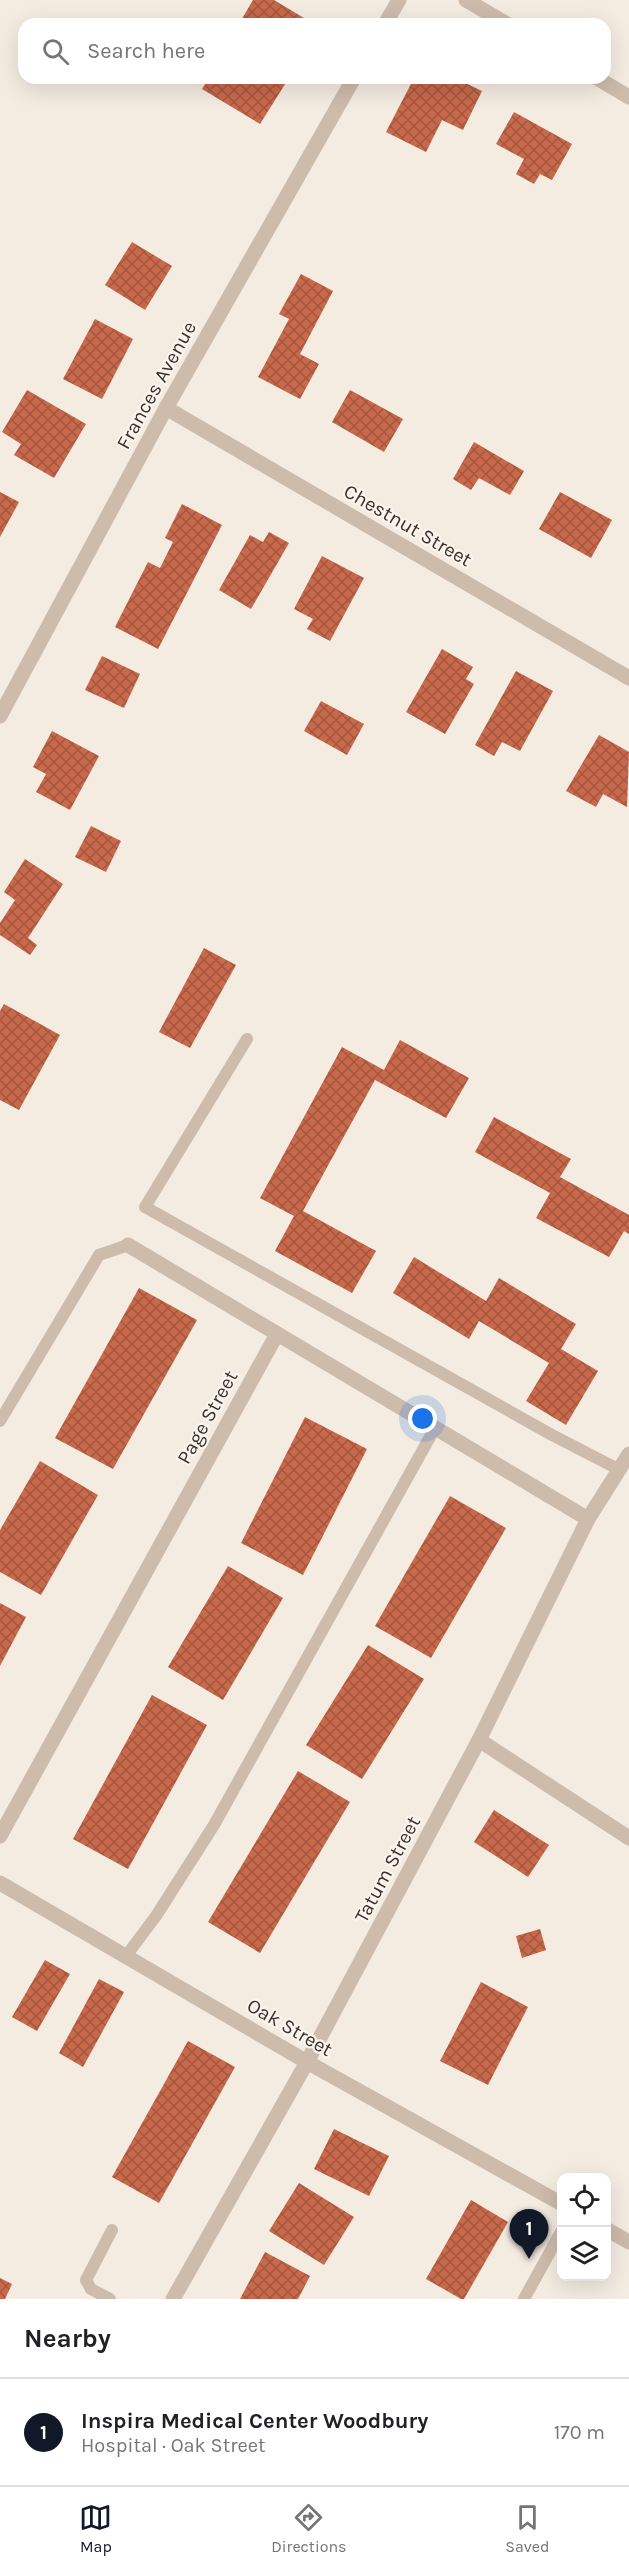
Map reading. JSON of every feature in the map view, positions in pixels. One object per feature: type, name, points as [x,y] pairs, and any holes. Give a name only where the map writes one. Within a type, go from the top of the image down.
[{"type":"street","points":[[388,18],[399,0]]},
{"type":"street","points":[[466,0],[497,18]]},
{"type":"street","name":"Frances Avenue","points":[[0,716],[166,408],[351,84]]},
{"type":"street","points":[[607,84],[629,97]]},
{"type":"street","name":"Chestnut Street","points":[[166,408],[629,678]]},
{"type":"street","points":[[128,1245],[588,1519]]},
{"type":"street","name":"Page Street","points":[[0,1836],[277,1334]]},
{"type":"street","name":"Tatum Street","points":[[173,2299],[307,2062],[479,1740],[588,1519],[624,1473],[629,1454]]},
{"type":"street","points":[[479,1740],[629,1838]]},
{"type":"street","name":"Oak Street","points":[[0,1883],[307,2062],[557,2202]]},
{"type":"street","points":[[611,2232],[629,2242]]},
{"type":"lane","points":[[247,1039],[145,1207],[531,1424],[624,1473]]},
{"type":"lane","points":[[0,1421],[99,1255],[128,1245]]},
{"type":"lane","points":[[126,1956],[156,1916],[214,1825],[435,1428]]},
{"type":"lane","points":[[110,2299],[91,2289],[86,2280],[112,2230]]},
{"type":"lane","points":[[524,2299],[557,2237]]},
{"type":"building","points":[[253,0],[274,0],[304,18],[242,18]]},
{"type":"building","points":[[205,84],[285,84],[260,124],[202,89]]},
{"type":"building","points":[[411,84],[467,84],[482,91],[463,130],[442,120],[426,152],[386,132]]},
{"type":"building","points":[[514,112],[572,144],[552,180],[540,174],[534,184],[516,174],[524,159],[496,144]]},
{"type":"building","points":[[132,242],[172,266],[145,310],[105,285]]},
{"type":"building","points":[[301,274],[333,291],[300,354],[319,364],[300,399],[258,377],[289,319],[279,314]]},
{"type":"building","points":[[95,319],[133,339],[102,399],[63,379]]},
{"type":"building","points":[[27,390],[86,424],[54,478],[14,455],[21,444],[2,432]]},
{"type":"building","points":[[350,390],[403,419],[384,452],[332,422]]},
{"type":"building","points":[[474,442],[524,471],[510,495],[479,478],[471,490],[453,479]]},
{"type":"building","points":[[0,492],[19,502],[0,537]]},
{"type":"building","points":[[560,492],[612,520],[591,558],[539,529]]},
{"type":"building","points":[[182,504],[222,525],[158,649],[115,627],[148,562],[160,568],[173,542],[165,538]]},
{"type":"building","points":[[269,532],[289,543],[251,609],[219,590],[250,535],[263,542]]},
{"type":"building","points":[[322,556],[364,578],[330,641],[307,629],[313,619],[294,609]]},
{"type":"building","points":[[442,649],[473,667],[466,679],[474,684],[445,734],[406,712]]},
{"type":"building","points":[[102,656],[140,674],[124,708],[85,690]]},
{"type":"building","points":[[516,671],[553,691],[520,751],[502,742],[494,756],[475,745]]},
{"type":"building","points":[[321,701],[364,724],[347,755],[304,731]]},
{"type":"building","points":[[52,731],[99,756],[70,810],[36,792],[46,774],[33,767]]},
{"type":"building","points":[[599,735],[629,752],[627,807],[603,794],[596,807],[566,791]]},
{"type":"building","points":[[91,826],[121,841],[106,872],[75,857]]},
{"type":"building","points":[[25,859],[63,884],[28,938],[37,945],[30,955],[0,935],[0,923],[15,900],[4,892]]},
{"type":"building","points":[[204,948],[236,965],[190,1048],[159,1032]]},
{"type":"building","points":[[4,1004],[60,1035],[19,1110],[0,1100],[0,1011]]},
{"type":"building","points":[[400,1040],[469,1078],[446,1118],[375,1080],[303,1211],[376,1251],[352,1293],[275,1251],[294,1216],[260,1198],[342,1047],[384,1070]]},
{"type":"building","points":[[494,1117],[571,1159],[560,1177],[629,1215],[629,1234],[624,1231],[609,1257],[536,1218],[550,1193],[475,1152]]},
{"type":"building","points":[[414,1257],[486,1301],[499,1278],[576,1324],[561,1349],[598,1371],[566,1425],[526,1401],[549,1363],[479,1321],[469,1339],[393,1293]]},
{"type":"building","points":[[139,1288],[197,1320],[113,1469],[55,1438]]},
{"type":"building","points":[[305,1417],[367,1449],[303,1575],[241,1543]]},
{"type":"building","points":[[40,1461],[98,1495],[41,1595],[0,1572],[0,1530]]},
{"type":"building","points":[[450,1496],[506,1528],[431,1658],[375,1626]]},
{"type":"building","points":[[228,1566],[283,1598],[223,1700],[168,1667]]},
{"type":"building","points":[[0,1603],[26,1617],[0,1666]]},
{"type":"building","points":[[368,1645],[424,1679],[362,1779],[306,1745]]},
{"type":"building","points":[[152,1695],[207,1725],[128,1869],[73,1839]]},
{"type":"building","points":[[298,1771],[350,1802],[260,1953],[208,1922]]},
{"type":"building","points":[[494,1810],[549,1845],[528,1877],[474,1842]]},
{"type":"building","points":[[540,1929],[546,1950],[522,1958],[516,1936]]},
{"type":"building","points":[[45,1960],[70,1974],[37,2031],[12,2017]]},
{"type":"building","points":[[99,1979],[124,1992],[83,2067],[59,2053]]},
{"type":"building","points":[[481,1982],[528,2007],[488,2085],[440,2061]]},
{"type":"building","points":[[188,2041],[235,2067],[159,2203],[112,2177]]},
{"type":"building","points":[[334,2129],[389,2156],[369,2196],[314,2169]]},
{"type":"building","points":[[299,2183],[354,2217],[324,2265],[269,2231]]},
{"type":"building","points":[[471,2200],[508,2222],[464,2299],[461,2299],[426,2279]]},
{"type":"building","points":[[265,2252],[310,2276],[298,2299],[240,2299]]},
{"type":"building","points":[[0,2278],[12,2284],[5,2299],[0,2299]]},
{"type":"place","name":"Inspira Medical Center Woodbury","points":[[529,2259]]}]
